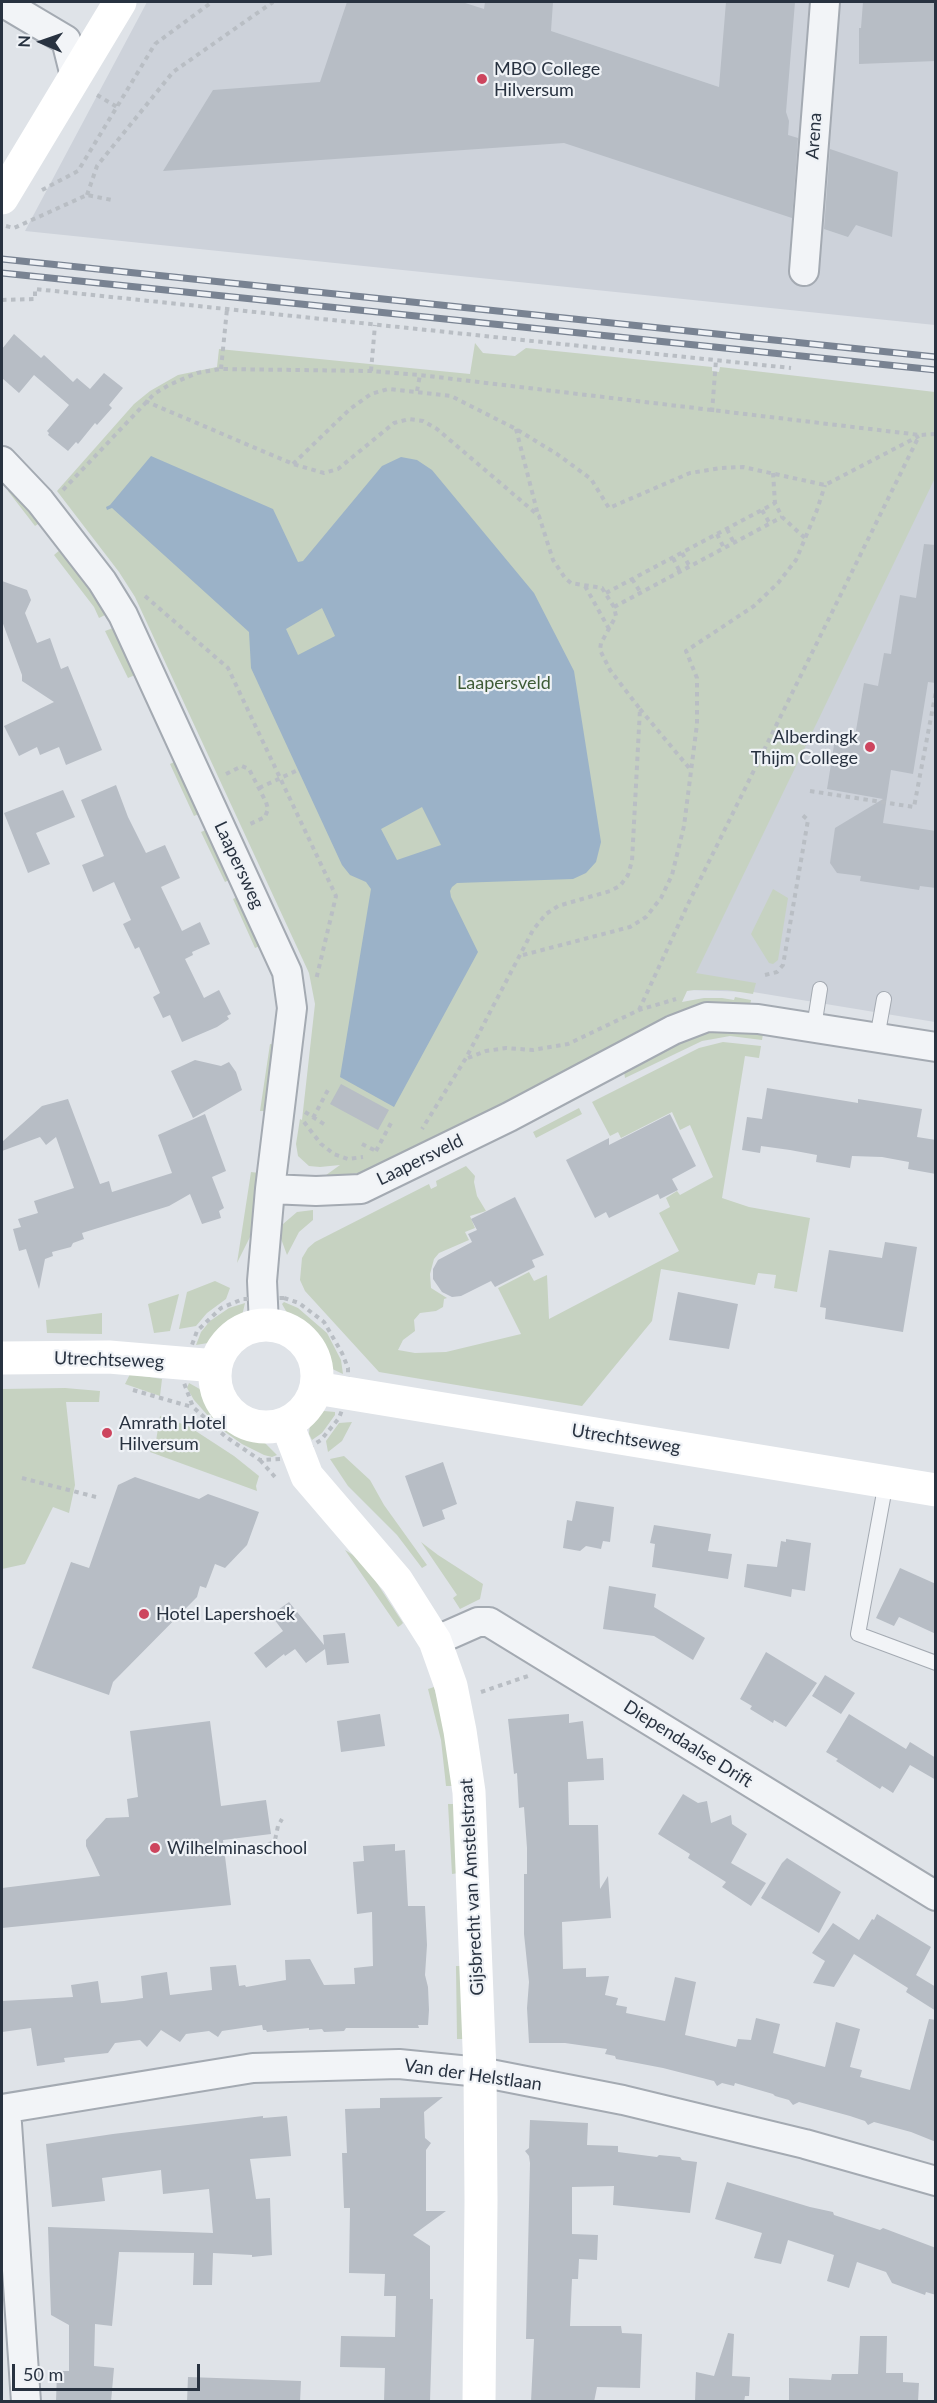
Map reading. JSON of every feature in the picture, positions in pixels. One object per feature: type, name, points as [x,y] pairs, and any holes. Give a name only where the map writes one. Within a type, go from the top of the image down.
[{"type":"main road","points":[[2,198],[120,2]]},
{"type":"main road","points":[[262,1307],[276,1326],[304,1341],[312,1354],[316,1368],[316,1388],[306,1408],[287,1424],[258,1427],[234,1416],[221,1399],[215,1378],[202,1360],[251,1328],[262,1307]]},
{"type":"main road","name":"Utrechtseweg","points":[[2,1358],[109,1357],[202,1360]]},
{"type":"main road","name":"Utrechtseweg","points":[[316,1388],[936,1490]]},
{"type":"main road","name":"Gijsbrecht van Amstelstraat","points":[[287,1424],[307,1476],[397,1581],[435,1641],[452,1686],[469,1792],[480,2072],[479,2402]]},
{"type":"street","points":[[2,2],[66,40],[75,76]]},
{"type":"street","name":"Arena","points":[[804,271],[825,2]]},
{"type":"street","name":"Laapersweg","points":[[2,461],[40,501],[102,581],[123,615],[287,972],[292,1008],[270,1189],[262,1307]]},
{"type":"street","name":"Laapersveld","points":[[270,1189],[316,1191],[361,1189],[509,1118],[673,1030],[707,1017],[758,1019],[936,1047]]},
{"type":"street","name":"Diependaalse Drift","points":[[435,1641],[478,1622],[489,1622],[936,1896]]},
{"type":"street","name":"Van der Helstlaan","points":[[4,2109],[253,2068],[399,2064],[480,2072],[635,2102],[805,2144],[936,2181]]},
{"type":"street","points":[[4,2109],[26,2402]]},
{"type":"lane","points":[[814,1027],[820,989]]},
{"type":"lane","points":[[877,1038],[884,999]]},
{"type":"lane","points":[[886,1482],[858,1634],[936,1663]]},
{"type":"path","points":[[37,194],[44,188],[78,171],[155,44],[212,2]]},
{"type":"path","points":[[87,195],[97,166],[173,72],[273,2]]},
{"type":"path","points":[[14,228],[87,195],[112,200]]},
{"type":"path","points":[[2,300],[35,299],[36,289],[791,368]]},
{"type":"path","points":[[221,369],[227,309]]},
{"type":"path","points":[[370,371],[375,325]]},
{"type":"path","points":[[712,412],[716,360]]},
{"type":"path","points":[[56,498],[146,401],[169,385],[197,373],[221,369],[370,371],[420,375],[712,412],[920,435],[936,434]]},
{"type":"path","points":[[417,391],[420,375]]},
{"type":"path","points":[[293,464],[350,409],[371,394],[388,389],[452,396],[516,429],[557,454],[591,479],[609,508],[690,473],[720,468],[743,467],[825,485],[920,435]]},
{"type":"path","points":[[146,401],[293,464],[324,473],[338,469],[394,423],[408,419],[423,421],[437,429],[539,516]]},
{"type":"path","points":[[516,429],[539,516],[559,572],[571,583],[602,588],[614,607],[616,616],[601,642],[600,650],[603,658],[639,709],[690,769]]},
{"type":"path","points":[[466,1058],[486,1051],[506,1048],[533,1050],[568,1044],[639,1010],[689,902],[920,435]]},
{"type":"path","points":[[773,473],[775,503],[782,517],[805,538]]},
{"type":"path","points":[[522,955],[630,927],[646,917],[661,898],[672,875],[684,826],[697,723],[697,678],[686,651],[754,606],[778,583],[796,560],[825,485]]},
{"type":"path","points":[[606,593],[775,503]]},
{"type":"path","points":[[762,510],[770,524]]},
{"type":"path","points":[[614,607],[782,517]]},
{"type":"path","points":[[727,529],[734,543]]},
{"type":"path","points":[[717,534],[724,548]]},
{"type":"path","points":[[682,553],[690,567]]},
{"type":"path","points":[[673,558],[680,572]]},
{"type":"path","points":[[632,579],[641,593]]},
{"type":"path","points":[[585,586],[609,629]]},
{"type":"path","points":[[142,593],[228,668],[336,896],[316,982]]},
{"type":"path","points":[[810,791],[914,807],[936,692]]},
{"type":"path","points":[[420,1131],[466,1058],[522,955],[533,930],[546,914],[558,906],[610,891],[620,886],[628,875],[632,861],[639,709]]},
{"type":"path","points":[[225,775],[242,766],[249,769],[268,810],[265,817],[239,829]]},
{"type":"path","points":[[259,788],[298,770]]},
{"type":"path","points":[[765,975],[777,972],[783,965],[808,820],[800,813]]},
{"type":"path","points":[[313,1118],[329,1088]]},
{"type":"path","points":[[296,1107],[327,1126]]},
{"type":"path","points":[[303,1121],[321,1144],[334,1154],[348,1159],[366,1157]]},
{"type":"path","points":[[362,1144],[376,1153],[391,1123]]},
{"type":"path","points":[[202,1360],[197,1331],[221,1308],[243,1299],[262,1307],[284,1298],[299,1303],[324,1322],[348,1368],[348,1383]]},
{"type":"path","points":[[184,1374],[184,1383],[192,1407],[226,1437],[260,1460],[289,1457]]},
{"type":"path","points":[[22,1478],[96,1497]]},
{"type":"path","points":[[478,1694],[560,1664]]},
{"type":"path","points":[[197,1856],[270,1844],[275,1840],[282,1819]]},
{"type":"shaded area","points":[[147,2],[935,2],[935,325],[25,231]]},
{"type":"shaded area","name":"Alberdingk Thijm College","points":[[935,475],[935,1022],[753,992],[687,990]]},
{"type":"green space","name":"Laapersveld","points":[[475,343],[483,353],[515,356],[526,348],[712,367],[712,371],[719,372],[720,367],[935,392],[935,478],[696,973],[756,983],[753,994],[727,990],[694,990],[687,991],[682,1002],[704,998],[734,1000],[735,997],[751,1000],[750,1006],[565,1072],[366,1172],[322,1178],[340,1165],[309,1166],[298,1156],[296,1144],[300,1119],[302,1120],[315,1004],[309,973],[135,597],[119,572],[57,491],[134,404],[150,391],[178,375],[217,367],[219,349],[470,374]]},
{"type":"green space","points":[[13,488],[41,522],[35,526],[8,491]]},
{"type":"green space","points":[[61,549],[107,614],[99,618],[94,607],[54,555]]},
{"type":"green space","points":[[113,628],[135,675],[128,678],[105,631]]},
{"type":"green space","points":[[176,761],[201,813],[194,816],[170,764]]},
{"type":"green space","points":[[208,829],[231,879],[225,882],[201,832]]},
{"type":"green space","points":[[773,889],[788,898],[778,960],[773,964],[769,963],[751,934]]},
{"type":"green space","points":[[239,896],[262,945],[255,948],[233,899]]},
{"type":"green space","points":[[723,1028],[763,1034],[762,1040],[730,1036],[702,1041],[625,1078],[624,1072],[695,1035]]},
{"type":"green space","points":[[723,1042],[761,1046],[759,1058],[745,1056],[722,1198],[749,1207],[810,1218],[797,1292],[774,1288],[776,1275],[758,1273],[755,1285],[661,1269],[652,1321],[582,1406],[379,1372],[305,1291],[300,1280],[302,1258],[315,1242],[429,1184],[431,1189],[437,1186],[436,1181],[466,1166],[475,1176],[477,1196],[486,1211],[470,1216],[475,1228],[465,1232],[469,1240],[439,1253],[434,1259],[430,1274],[431,1288],[447,1298],[444,1299],[443,1307],[436,1311],[420,1313],[414,1320],[415,1331],[403,1340],[398,1350],[415,1353],[446,1352],[521,1334],[498,1288],[529,1272],[534,1281],[547,1275],[549,1319],[679,1251],[659,1213],[670,1207],[666,1198],[677,1191],[680,1195],[713,1177],[690,1125],[680,1130],[672,1112],[621,1138],[618,1132],[610,1136],[592,1102],[699,1048]]},
{"type":"green space","points":[[270,1044],[277,1045],[268,1111],[260,1111]]},
{"type":"green space","points":[[579,1108],[582,1114],[536,1138],[533,1132]]},
{"type":"green space","points":[[251,1172],[259,1173],[250,1237],[237,1263]]},
{"type":"green space","points":[[313,1210],[313,1220],[299,1232],[287,1255],[280,1236],[283,1224],[297,1212]]},
{"type":"green space","points":[[215,1281],[230,1288],[226,1299],[207,1313],[196,1326],[179,1329],[187,1292]]},
{"type":"green space","points":[[179,1294],[170,1331],[154,1333],[148,1304]]},
{"type":"green space","points":[[284,1302],[298,1308],[327,1333],[341,1360],[343,1374],[328,1367],[309,1337],[290,1318],[282,1304]]},
{"type":"green space","points":[[245,1303],[238,1324],[214,1342],[196,1345],[201,1332],[210,1321],[229,1308]]},
{"type":"green space","points":[[102,1313],[102,1334],[47,1333],[46,1320]]},
{"type":"green space","points":[[130,1374],[162,1379],[160,1396],[125,1384]]},
{"type":"green space","points":[[189,1383],[205,1392],[217,1413],[231,1427],[264,1442],[277,1455],[272,1457],[264,1455],[242,1444],[218,1427],[194,1400],[187,1388]]},
{"type":"green space","points":[[65,1388],[100,1391],[99,1402],[66,1402],[75,1485],[69,1513],[53,1507],[25,1564],[2,1569],[2,1389]]},
{"type":"green space","points":[[324,1411],[335,1412],[335,1415],[322,1433],[312,1440],[309,1434],[310,1423]]},
{"type":"green space","points":[[160,1416],[188,1426],[234,1456],[259,1476],[257,1491],[150,1452],[156,1441]]},
{"type":"green space","points":[[352,1422],[342,1441],[328,1452],[326,1441],[339,1423]]},
{"type":"green space","points":[[344,1456],[370,1480],[384,1505],[427,1565],[422,1568],[397,1535],[348,1486],[330,1459]]},
{"type":"green space","points":[[421,1542],[483,1584],[480,1599],[460,1609],[453,1598],[457,1595]]},
{"type":"green space","points":[[345,1550],[358,1558],[373,1577],[403,1623],[401,1625],[398,1627]]},
{"type":"green space","points":[[434,1687],[441,1712],[453,1786],[446,1786],[441,1740],[428,1689]]},
{"type":"green space","points":[[448,1804],[454,1804],[459,1873],[452,1874]]},
{"type":"green space","points":[[456,1966],[460,1966],[464,2039],[457,2039]]},
{"type":"water","points":[[151,456],[273,509],[298,562],[303,561],[382,466],[401,457],[417,460],[432,470],[534,593],[574,671],[601,842],[596,862],[586,873],[573,879],[457,883],[452,887],[451,897],[478,952],[394,1107],[340,1077],[371,889],[366,882],[350,875],[342,865],[251,668],[249,632],[112,508],[107,510],[106,507]],"holes":[[[322,608],[335,636],[298,655],[286,629]],[[422,807],[441,845],[397,860],[381,829]]]},
{"type":"building","points":[[347,2],[462,2],[484,9],[485,2],[553,2],[551,31],[719,87],[726,2],[795,2],[786,112],[789,121],[788,135],[798,138],[792,218],[564,143],[163,171],[213,90],[320,82]]},
{"type":"building","points":[[863,2],[936,2],[936,61],[859,64],[859,28],[861,28]]},
{"type":"building","points":[[830,149],[898,172],[892,237],[856,225],[848,237],[824,229]]},
{"type":"building","points":[[14,334],[41,358],[44,355],[73,382],[77,378],[90,389],[104,373],[123,388],[109,405],[112,408],[97,425],[95,423],[78,444],[76,442],[68,451],[48,435],[47,431],[69,405],[34,375],[19,393],[2,378],[2,349]]},
{"type":"building","points":[[924,544],[936,545],[936,683],[928,682],[913,774],[891,770],[883,823],[936,831],[936,888],[920,886],[919,890],[860,881],[861,876],[837,873],[830,863],[835,828],[883,799],[827,789],[835,739],[854,742],[864,683],[878,686],[884,653],[891,654],[900,595],[916,598]]},
{"type":"building","points":[[2,581],[27,590],[31,600],[25,613],[37,643],[50,638],[61,669],[68,666],[102,750],[66,765],[59,747],[40,755],[37,747],[19,756],[4,726],[54,702],[22,681],[22,675],[2,621]]},
{"type":"building","points":[[116,785],[128,817],[146,853],[165,845],[180,878],[161,887],[182,931],[200,922],[210,944],[192,952],[193,955],[185,959],[204,998],[219,990],[231,1014],[227,1016],[229,1019],[217,1027],[182,1042],[170,1015],[163,1018],[153,997],[160,993],[139,947],[135,949],[123,924],[131,920],[114,882],[93,892],[82,865],[104,856],[81,800]]},
{"type":"building","points":[[63,790],[75,817],[36,833],[50,864],[28,873],[4,813]]},
{"type":"building","points":[[195,1060],[221,1066],[229,1062],[236,1072],[242,1090],[193,1118],[171,1071]]},
{"type":"building","points":[[341,1084],[389,1110],[378,1130],[330,1104]]},
{"type":"building","points":[[767,1088],[858,1103],[858,1099],[922,1109],[917,1137],[936,1140],[936,1174],[908,1169],[909,1162],[882,1157],[852,1156],[850,1168],[816,1162],[817,1155],[790,1150],[761,1146],[760,1153],[742,1150],[747,1117],[762,1119]]},
{"type":"building","points":[[68,1099],[100,1184],[109,1181],[112,1192],[172,1173],[158,1135],[205,1114],[226,1171],[212,1177],[224,1208],[219,1211],[221,1218],[202,1224],[190,1194],[169,1206],[82,1233],[84,1239],[73,1243],[71,1247],[52,1252],[53,1256],[45,1259],[39,1289],[26,1249],[19,1251],[13,1229],[21,1227],[18,1219],[38,1213],[34,1201],[74,1188],[56,1137],[46,1145],[40,1137],[2,1151],[2,1142],[42,1106]]},
{"type":"building","points":[[670,1114],[696,1166],[672,1179],[678,1190],[660,1199],[658,1194],[609,1218],[606,1212],[595,1218],[566,1160],[609,1138],[609,1145]]},
{"type":"building","points":[[515,1197],[544,1255],[532,1260],[535,1267],[495,1287],[491,1281],[461,1296],[452,1297],[442,1292],[433,1279],[433,1269],[438,1260],[472,1242],[468,1234],[477,1230],[471,1219]]},
{"type":"building","points":[[885,1242],[917,1247],[903,1332],[825,1319],[826,1308],[820,1307],[829,1250],[882,1258]]},
{"type":"building","points":[[678,1292],[738,1304],[729,1349],[669,1340]]},
{"type":"building","points":[[443,1462],[457,1504],[442,1510],[445,1519],[423,1527],[405,1476]]},
{"type":"building","points":[[135,1477],[199,1499],[208,1494],[259,1512],[247,1545],[225,1568],[215,1564],[206,1588],[200,1586],[197,1597],[113,1682],[109,1695],[32,1668],[71,1562],[89,1568],[118,1485]]},
{"type":"building","points":[[576,1501],[614,1507],[610,1542],[603,1541],[601,1549],[586,1546],[580,1551],[563,1548],[567,1520],[572,1521]]},
{"type":"building","points":[[654,1525],[711,1534],[708,1551],[732,1554],[728,1579],[652,1567],[655,1544],[650,1543]]},
{"type":"building","points":[[786,1539],[811,1543],[805,1591],[792,1589],[791,1597],[744,1587],[747,1564],[777,1567],[781,1541],[786,1542]]},
{"type":"building","points":[[900,1568],[936,1584],[936,1634],[899,1617],[894,1626],[876,1618]]},
{"type":"building","points":[[609,1586],[656,1594],[654,1607],[705,1638],[693,1660],[654,1636],[603,1629]]},
{"type":"building","points":[[289,1602],[324,1645],[323,1635],[345,1633],[349,1663],[327,1665],[325,1649],[306,1663],[295,1649],[285,1656],[284,1654],[266,1668],[254,1653],[283,1631],[271,1615]]},
{"type":"building","points":[[766,1652],[817,1683],[786,1727],[774,1720],[773,1723],[750,1709],[752,1706],[740,1699]]},
{"type":"building","points":[[825,1675],[855,1693],[841,1714],[812,1696]]},
{"type":"building","points":[[380,1714],[385,1746],[341,1752],[337,1721]]},
{"type":"building","points":[[569,1714],[569,1723],[583,1721],[587,1759],[603,1758],[604,1780],[568,1782],[569,1825],[598,1825],[600,1889],[608,1876],[611,1918],[562,1922],[563,1969],[586,1968],[586,1977],[609,1976],[605,1995],[618,1998],[616,2005],[627,2007],[626,2013],[665,2021],[675,1977],[696,1982],[685,2035],[736,2047],[738,2039],[751,2040],[756,2018],[780,2024],[773,2053],[825,2067],[836,2022],[860,2029],[850,2067],[862,2070],[860,2077],[910,2090],[929,2019],[936,2020],[936,2142],[911,2132],[874,2122],[868,2125],[865,2121],[850,2116],[799,2102],[793,2105],[789,2100],[735,2083],[734,2086],[722,2083],[717,2086],[714,2081],[616,2059],[615,2056],[605,2054],[607,2049],[565,2043],[529,2043],[527,2008],[529,1982],[524,1934],[524,1874],[527,1874],[527,1848],[524,1807],[519,1808],[517,1773],[514,1774],[508,1719]]},
{"type":"building","points":[[849,1714],[906,1749],[910,1742],[936,1758],[936,1780],[910,1765],[893,1793],[882,1786],[880,1789],[836,1761],[838,1759],[826,1752]]},
{"type":"building","points":[[210,1721],[221,1806],[266,1800],[271,1834],[223,1840],[231,1905],[2,1928],[2,1888],[100,1876],[86,1846],[86,1840],[106,1818],[129,1817],[127,1799],[138,1797],[130,1731]]},
{"type":"building","points":[[683,1794],[698,1803],[707,1801],[711,1823],[731,1815],[732,1824],[747,1834],[731,1863],[766,1883],[751,1906],[722,1887],[726,1882],[688,1858],[690,1854],[658,1834]]},
{"type":"building","points":[[395,1844],[395,1851],[405,1850],[408,1906],[425,1906],[428,2025],[418,2025],[419,2028],[346,2028],[344,2031],[324,2032],[322,2029],[309,2030],[309,2028],[267,2032],[263,2030],[262,2025],[222,2031],[218,2037],[209,2031],[186,2034],[180,2042],[161,2030],[147,2047],[140,2040],[115,2043],[108,2053],[64,2058],[65,2062],[37,2066],[31,2028],[2,2032],[2,2001],[73,1997],[71,1985],[98,1981],[101,2003],[124,2001],[143,1998],[141,1976],[167,1972],[170,1995],[212,1990],[210,1967],[236,1965],[239,1986],[245,1985],[246,1987],[286,1980],[285,1960],[310,1959],[324,1985],[355,1984],[354,1968],[373,1966],[372,1912],[357,1914],[353,1862],[364,1861],[363,1846]]},
{"type":"building","points":[[787,1858],[841,1892],[819,1933],[761,1898]]},
{"type":"building","points":[[877,1914],[931,1947],[916,1975],[936,1987],[936,2011],[906,1992],[908,1988],[854,1954],[834,1987],[813,1983],[825,1961],[812,1953],[833,1923],[859,1940]]},
{"type":"building","points":[[443,2097],[424,2112],[425,2138],[431,2143],[426,2150],[426,2211],[446,2211],[413,2235],[430,2246],[430,2299],[433,2299],[430,2402],[384,2402],[385,2368],[340,2367],[341,2336],[395,2337],[396,2296],[384,2296],[385,2274],[349,2273],[350,2208],[344,2208],[342,2153],[347,2153],[345,2109],[380,2108],[380,2098]]},
{"type":"building","points":[[263,2116],[263,2118],[287,2116],[291,2156],[250,2159],[256,2199],[270,2198],[272,2255],[252,2257],[252,2255],[213,2253],[212,2285],[193,2285],[194,2253],[119,2252],[112,2326],[95,2324],[94,2366],[114,2368],[111,2402],[56,2402],[57,2371],[69,2371],[69,2325],[51,2315],[48,2227],[213,2233],[209,2189],[163,2194],[161,2170],[102,2178],[105,2201],[52,2207],[46,2144]]},
{"type":"building","points":[[530,2120],[588,2123],[587,2145],[618,2146],[618,2152],[657,2157],[659,2155],[680,2157],[682,2160],[697,2162],[690,2213],[613,2205],[614,2186],[572,2187],[572,2234],[598,2235],[597,2260],[579,2259],[578,2279],[572,2279],[570,2326],[621,2326],[622,2333],[642,2334],[640,2388],[597,2387],[594,2402],[531,2402],[534,2339],[526,2339],[530,2163],[525,2151],[529,2148]]},
{"type":"building","points":[[727,2182],[833,2212],[834,2215],[880,2230],[883,2228],[936,2248],[936,2295],[926,2292],[925,2295],[892,2283],[886,2272],[857,2262],[849,2288],[827,2281],[834,2255],[788,2240],[781,2264],[754,2258],[762,2233],[715,2219]]},
{"type":"building","points":[[728,2333],[734,2334],[732,2376],[750,2377],[749,2396],[745,2396],[744,2402],[695,2402],[696,2372],[714,2376]]},
{"type":"building","points":[[860,2336],[887,2336],[886,2373],[903,2373],[903,2382],[919,2383],[918,2402],[789,2402],[789,2378],[831,2380],[832,2374],[858,2374]]},
{"type":"building","points":[[188,2377],[301,2381],[300,2402],[187,2402]]},
{"type":"railway","points":[[2,259],[936,357]]},
{"type":"railway","points":[[2,273],[936,370]]},
{"type":"place","name":"MBO College Hilversum","points":[[482,79]]},
{"type":"place","name":"Alberdingk Thijm College","points":[[870,747]]},
{"type":"place","name":"Amrath Hotel Hilversum","points":[[107,1433]]},
{"type":"place","name":"Hotel Lapershoek","points":[[144,1614]]},
{"type":"place","name":"Wilhelminaschool","points":[[155,1848]]}]
